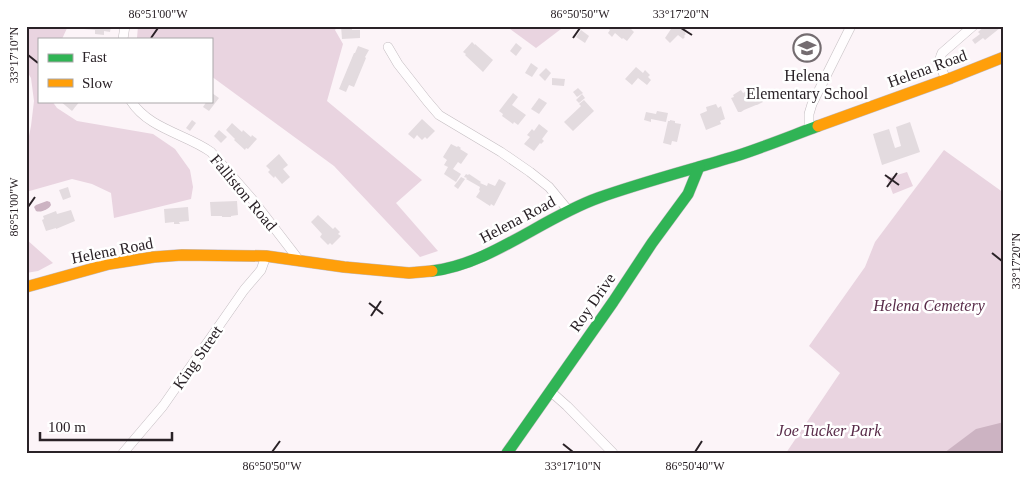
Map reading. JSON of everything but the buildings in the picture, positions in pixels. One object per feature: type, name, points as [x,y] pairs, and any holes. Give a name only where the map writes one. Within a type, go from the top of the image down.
[{"type":"main road","name":"Helena Road","points":[[26,287],[109,264],[182,255],[266,256],[344,267],[409,273],[447,269],[498,249],[568,210],[597,198],[754,149],[1004,57]]},
{"type":"main road","name":"Roy Drive","points":[[507,453],[688,194],[699,167]]},
{"type":"street","points":[[809,128],[808,121],[812,104],[851,26]]},
{"type":"street","points":[[946,79],[939,64],[942,54],[973,26]]},
{"type":"street","points":[[388,47],[398,64],[439,115],[501,152],[530,172],[550,187],[568,210]]},
{"type":"street","name":"Falliston Road","points":[[132,102],[148,119],[211,152],[252,199],[299,260]]},
{"type":"street","name":"King Street","points":[[123,453],[163,406],[244,290],[261,270],[266,256]]},
{"type":"street","points":[[550,391],[613,453]]},
{"type":"green space","points":[[26,26],[68,26],[62,38],[38,38],[38,102],[53,102],[57,108],[77,121],[153,134],[175,149],[190,170],[193,187],[191,199],[114,218],[111,193],[92,184],[72,179],[26,192],[26,151],[34,101],[31,78],[26,70]]},
{"type":"green space","points":[[138,26],[338,26],[335,30],[343,44],[327,101],[422,180],[396,203],[438,251],[420,257],[334,166],[212,77],[212,38],[137,38]]},
{"type":"green space","points":[[506,26],[565,26],[536,48]]},
{"type":"green space","name":"Helena Cemetery","points":[[944,150],[1004,193],[1004,453],[786,453],[840,373],[809,346],[865,267],[875,242]]},
{"type":"green space","points":[[907,172],[913,186],[893,194],[887,178]]},
{"type":"green space","points":[[26,239],[53,263],[38,271],[26,273]]},
{"type":"shaded area","points":[[47,201],[51,205],[49,208],[36,211],[34,207],[36,205]]},
{"type":"shaded area","points":[[1004,422],[1004,453],[944,453],[976,429]]},
{"type":"traffic: fast","points":[[432,271],[454,267],[496,250],[557,217],[598,198],[736,156],[818,126]]},
{"type":"traffic: fast","points":[[507,453],[688,194],[699,167]]},
{"type":"traffic: slow","points":[[818,126],[1004,57]]},
{"type":"traffic: slow","points":[[26,287],[109,264],[182,255],[266,256],[344,267],[409,273],[432,271]]},
{"type":"place","name":"Helena Elementary School","points":[[807,48]]},
{"type":"park label","name":"Joe Tucker Park","points":[[829,430]]}]
